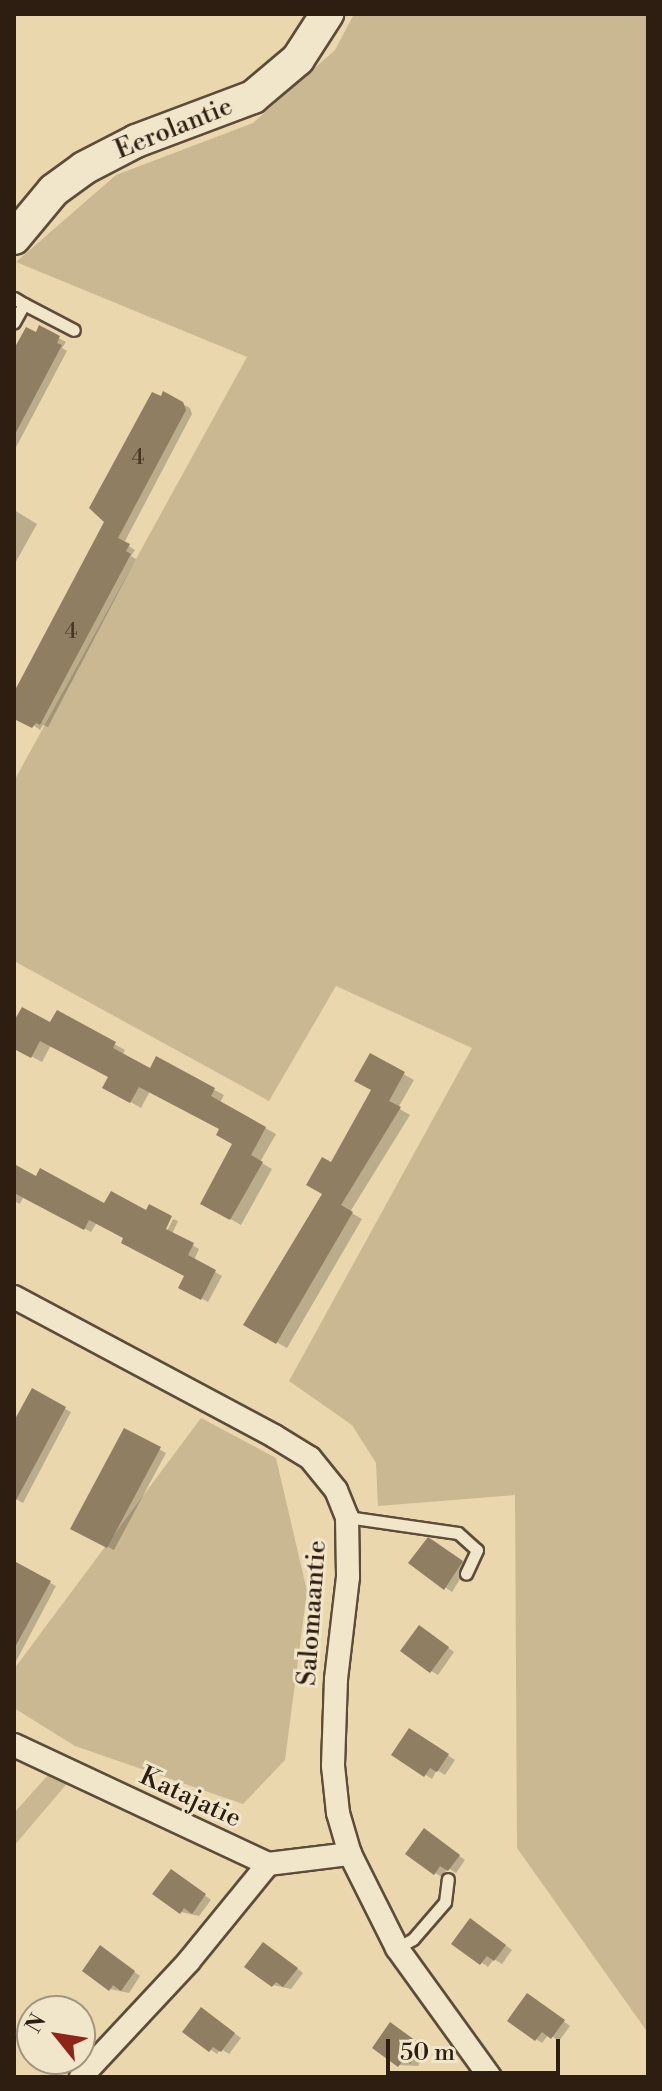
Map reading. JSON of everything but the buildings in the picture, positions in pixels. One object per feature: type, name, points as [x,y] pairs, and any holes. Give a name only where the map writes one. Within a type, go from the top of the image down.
[{"type":"street","name":"Eerolantie","points":[[16,228],[84,168],[136,141],[253,97],[298,59],[327,14]]},
{"type":"street","name":"Salomaantie","points":[[14,1297],[310,1458],[336,1490],[347,1517],[348,1577],[333,1766],[350,1854],[397,1948],[490,2077]]},
{"type":"street","name":"Katajatie","points":[[14,1745],[268,1864]]},
{"type":"street","points":[[81,2077],[189,1961],[268,1864],[350,1854]]},
{"type":"lane","points":[[14,322],[19,301],[74,330]]},
{"type":"lane","points":[[347,1517],[458,1533],[477,1550],[466,1574]]},
{"type":"lane","points":[[397,1948],[413,1939],[445,1902],[448,1879]]},
{"type":"shaded area","points":[[354,14],[648,14],[648,2033],[517,1848],[515,1495],[378,1506],[376,1463],[352,1425],[289,1381],[472,1048],[336,986],[269,1101],[14,961],[14,781],[247,357],[16,262],[116,175],[253,123],[335,50]]},
{"type":"shaded area","points":[[201,1418],[276,1458],[307,1591],[285,1760],[243,1804],[75,1746],[14,1708],[14,1669]]},
{"type":"shaded area","points":[[57,1765],[75,1774],[14,1846],[14,1813]]}]
